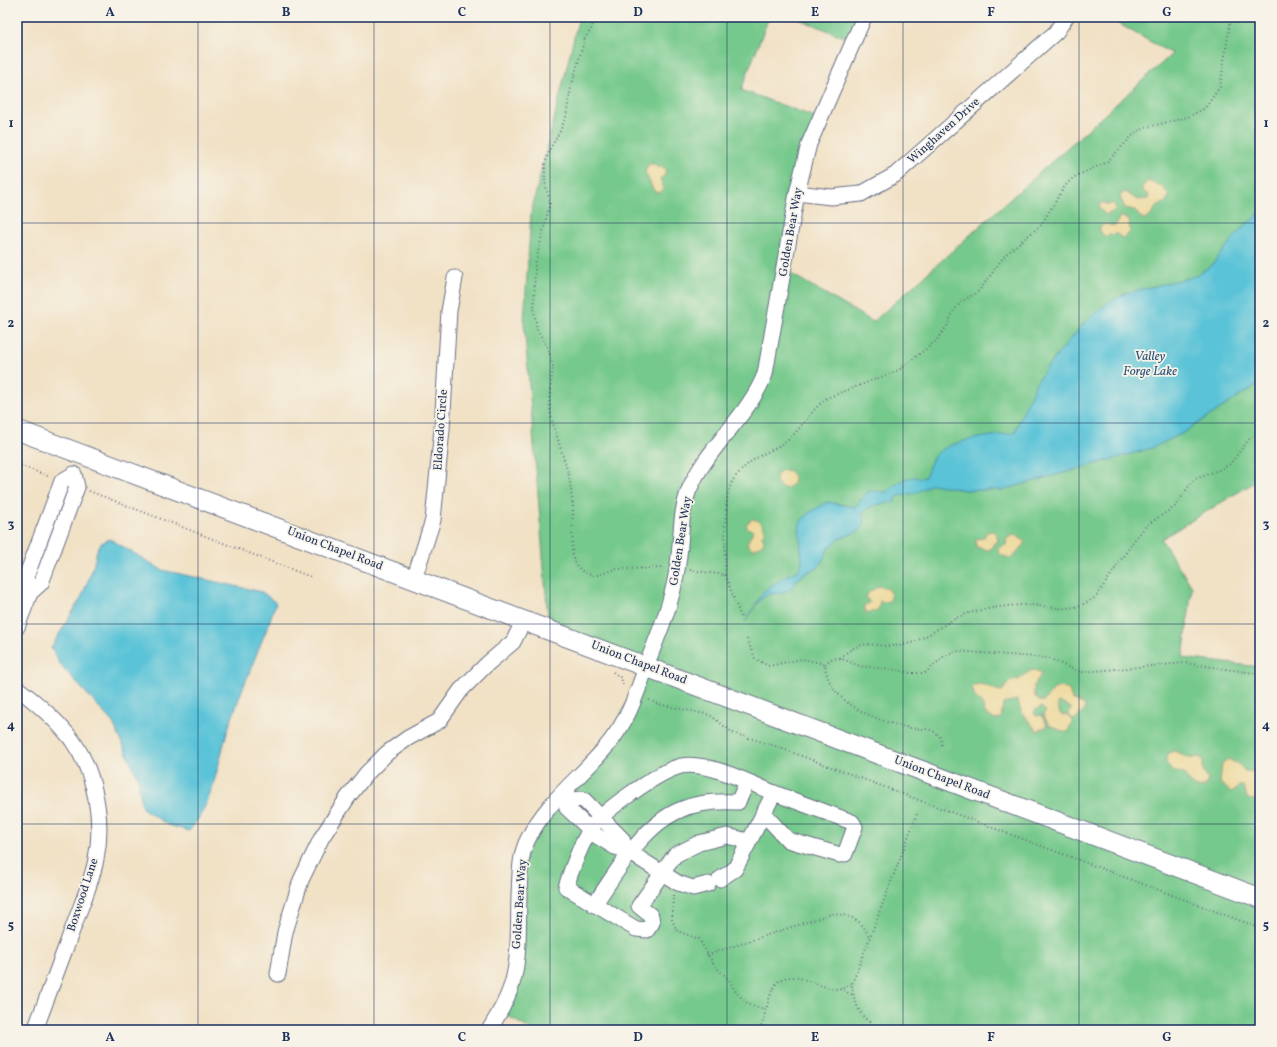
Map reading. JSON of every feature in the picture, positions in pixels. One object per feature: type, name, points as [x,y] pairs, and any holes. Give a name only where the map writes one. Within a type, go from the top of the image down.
[{"type":"main road","name":"Union Chapel Road","points":[[17,430],[1260,898]]},
{"type":"street","name":"Golden Bear Way","points":[[489,1030],[506,1000],[515,969],[522,856],[528,839],[537,824],[567,796],[612,740],[625,720],[636,696],[671,598],[678,569],[683,514],[688,492],[709,455],[750,402],[765,374],[797,193],[809,144],[864,17]]},
{"type":"street","name":"Winghaven Drive","points":[[797,193],[831,197],[861,194],[895,175],[1056,32],[1066,17]]},
{"type":"street","name":"Eldorado Circle","points":[[414,579],[430,533],[434,513],[449,311],[455,278]]},
{"type":"street","points":[[17,627],[25,596],[41,583],[71,481],[81,454]]},
{"type":"street","points":[[278,974],[285,932],[301,880],[322,837],[348,797],[366,774],[387,753],[408,738],[439,721],[461,690],[487,664],[513,642],[524,620]]},
{"type":"street","name":"Boxwood Lane","points":[[17,688],[39,704],[72,741],[87,771],[93,788],[98,814],[98,835],[93,873],[35,1030]]},
{"type":"street","points":[[748,841],[727,836],[699,843],[675,855],[661,873],[640,906],[651,916],[652,923],[647,930],[636,929],[566,888],[573,863],[590,830],[600,818],[648,782],[681,766],[706,767],[774,794],[852,822],[856,827],[845,854],[840,855],[788,840],[763,813]]},
{"type":"street","points":[[594,905],[628,852],[648,831],[680,810],[718,801],[738,802],[747,782]]},
{"type":"street","points":[[628,852],[622,839],[583,799],[567,796],[567,808],[590,830],[615,847],[628,852],[661,873],[693,888],[714,881],[735,869],[748,841],[774,794]]},
{"type":"path","points":[[594,17],[592,28],[583,46],[571,88],[566,116],[550,149],[546,164],[545,182],[550,203],[535,265],[533,294],[537,329],[548,348],[553,367],[549,399],[552,417],[569,476],[573,505],[572,555],[576,565],[582,571],[591,575],[598,575],[615,569],[678,569],[725,575]]},
{"type":"path","points":[[741,617],[725,575],[726,502],[732,481],[754,460],[781,445],[794,434],[818,405],[827,398],[899,370],[936,341],[961,302],[979,291],[1005,255],[1041,225],[1064,186],[1074,177],[1107,162],[1129,138],[1142,129],[1188,117],[1205,108],[1220,87],[1231,17]]},
{"type":"path","points":[[825,664],[831,659],[840,658],[859,645],[867,643],[892,646],[920,640],[957,617],[968,614],[1022,605],[1059,609],[1078,607],[1088,602],[1096,597],[1127,550],[1147,525],[1176,506],[1190,484],[1195,479],[1230,464],[1250,438],[1260,433]]},
{"type":"path","points":[[17,464],[71,481],[311,577]]},
{"type":"path","points":[[747,639],[754,658],[768,666],[802,659],[825,664]]},
{"type":"path","points":[[840,658],[860,666],[900,670],[910,673],[925,672],[943,657],[956,651],[1048,658],[1077,671],[1083,672],[1185,663],[1260,674]]},
{"type":"path","points":[[825,664],[826,675],[830,684],[850,706],[906,728],[934,732],[940,737],[942,746]]},
{"type":"path","points":[[612,671],[621,678],[624,691],[636,696],[658,704],[710,716],[733,733],[775,746],[1260,928]]},
{"type":"path","points":[[896,1030],[871,1023],[863,1016],[853,995],[852,984],[917,814]]},
{"type":"path","points":[[673,895],[672,920],[677,931],[699,939],[707,955],[742,998],[748,1004],[767,1010]]},
{"type":"path","points":[[707,955],[831,914],[850,916],[866,929],[870,938]]},
{"type":"path","points":[[760,1030],[773,989],[777,982],[789,976],[840,989],[853,995]]},
{"type":"path","points":[[840,989],[852,984]]},
{"type":"green space","points":[[579,17],[769,17],[741,90],[820,119],[783,269],[873,322],[1172,54],[1107,17],[1260,17],[1260,479],[1161,539],[1192,587],[1183,658],[1260,667],[1260,1030],[531,1030],[500,1011],[506,1000],[528,839],[601,753],[646,666],[549,630],[524,322],[531,213]]},
{"type":"green space","points":[[794,17],[864,17],[854,41]]},
{"type":"sand","points":[[649,164],[654,164],[657,167],[663,167],[666,170],[665,175],[660,179],[664,189],[659,193],[654,191],[645,172]]},
{"type":"sand","points":[[1148,181],[1163,187],[1169,196],[1166,202],[1156,207],[1150,217],[1144,219],[1139,216],[1135,210],[1125,208],[1120,197],[1121,194],[1126,192],[1137,200],[1148,199],[1149,195],[1143,191],[1142,187]]},
{"type":"sand","points":[[1101,202],[1108,205],[1113,203],[1116,208],[1114,211],[1106,215],[1099,208]]},
{"type":"sand","points":[[1120,216],[1129,220],[1130,233],[1122,238],[1117,234],[1104,236],[1100,231],[1100,227],[1105,224],[1115,226]]},
{"type":"sand","points":[[781,470],[789,470],[794,475],[792,486],[789,488],[781,488],[776,483],[776,475]]},
{"type":"sand","points":[[752,519],[760,523],[765,531],[762,536],[764,540],[763,544],[754,549],[749,547],[747,543],[753,531],[746,527],[747,523]]},
{"type":"sand","points":[[993,531],[997,535],[998,542],[994,543],[991,549],[987,550],[976,547],[976,539],[983,538],[987,532]]},
{"type":"sand","points":[[1015,534],[1025,542],[1011,559],[1001,555],[998,551],[999,547],[1006,545],[1007,538]]},
{"type":"sand","points":[[879,586],[887,588],[891,595],[891,599],[887,602],[880,601],[878,610],[866,613],[864,605],[870,603],[866,597],[869,592]]},
{"type":"sand","points":[[1034,670],[1042,673],[1034,685],[1034,695],[1039,701],[1044,701],[1054,689],[1061,687],[1069,690],[1072,699],[1085,705],[1085,710],[1074,720],[1069,715],[1071,708],[1059,702],[1057,703],[1060,714],[1068,716],[1073,721],[1067,733],[1049,725],[1043,715],[1046,711],[1041,707],[1035,710],[1034,714],[1037,716],[1041,715],[1047,726],[1037,731],[1022,713],[1017,700],[1003,704],[1001,718],[995,720],[985,713],[982,704],[975,697],[972,687],[975,685],[979,684],[1002,691],[1010,681],[1020,679],[1030,671]]},
{"type":"sand","points":[[1173,751],[1180,753],[1186,758],[1198,757],[1202,759],[1203,771],[1208,780],[1206,785],[1200,788],[1194,786],[1183,773],[1175,772],[1170,768],[1166,763],[1166,759]]},
{"type":"sand","points":[[1228,759],[1238,764],[1245,771],[1260,772],[1260,796],[1252,800],[1247,798],[1243,785],[1231,792],[1220,783],[1222,764]]},
{"type":"water","name":"Valley Forge Lake","points":[[1260,213],[1260,383],[1183,433],[1152,448],[1003,490],[964,490],[932,484],[916,493],[898,496],[894,502],[872,506],[862,514],[865,520],[864,526],[859,531],[839,539],[829,548],[818,568],[805,573],[797,579],[792,588],[781,594],[774,593],[764,597],[755,606],[745,622],[764,591],[786,576],[799,570],[802,560],[799,528],[801,521],[809,513],[827,502],[855,507],[869,491],[887,492],[898,483],[909,478],[925,477],[933,458],[948,446],[983,437],[1014,433],[1036,383],[1048,366],[1084,323],[1107,303],[1126,293],[1192,277],[1210,267],[1243,227]]},
{"type":"water","points":[[110,539],[162,570],[262,592],[276,603],[232,718],[211,791],[198,819],[189,831],[168,825],[142,808],[138,778],[113,723],[59,663],[51,648],[82,596],[93,568],[97,550],[101,543]]}]
